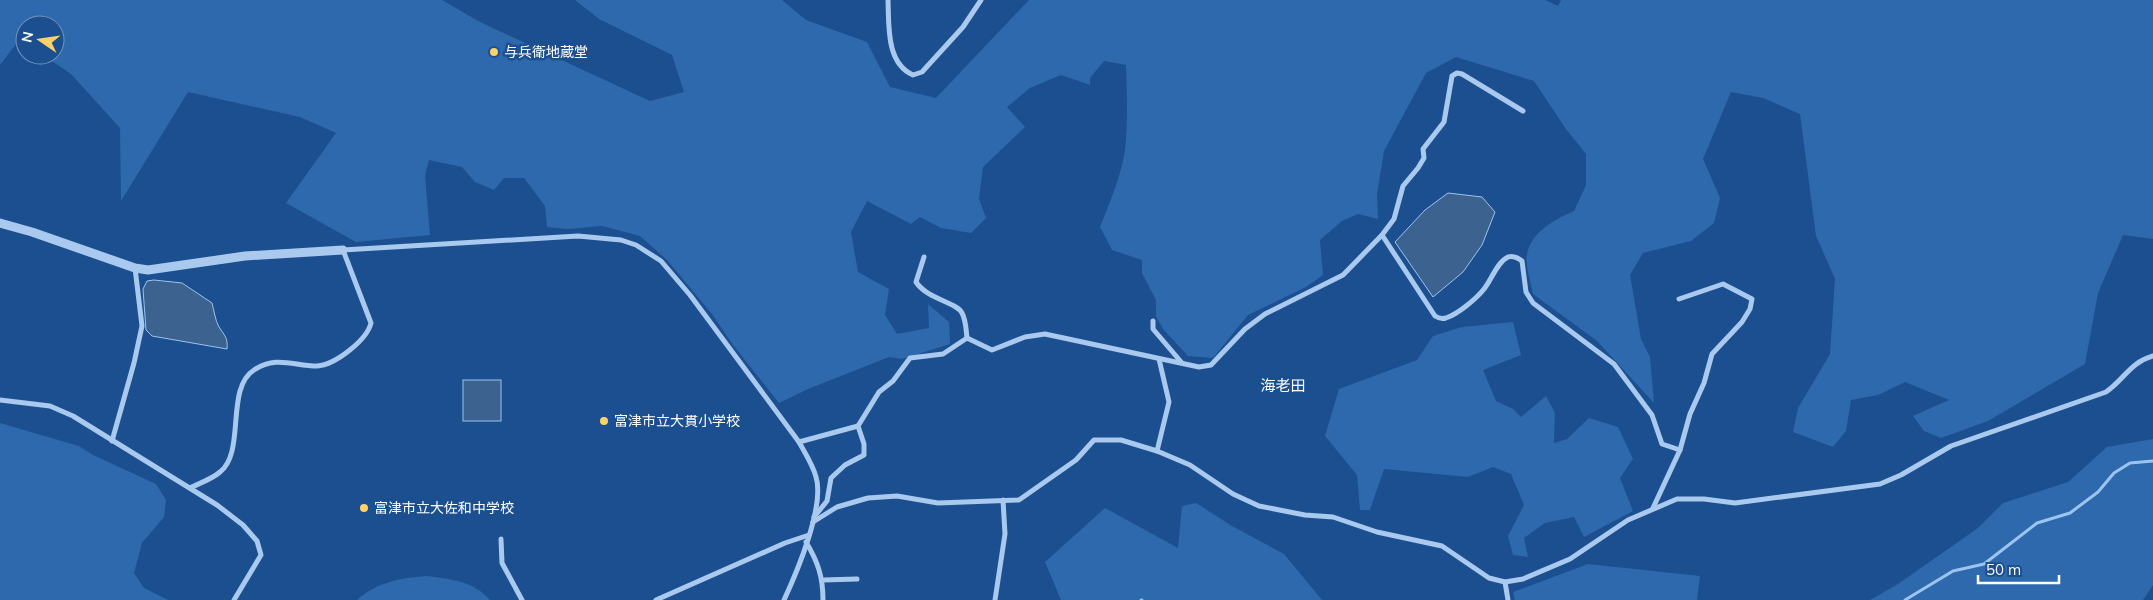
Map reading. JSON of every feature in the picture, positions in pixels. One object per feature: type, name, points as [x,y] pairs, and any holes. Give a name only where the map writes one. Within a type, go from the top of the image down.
[{"type":"street","points":[[888,0],[889,29],[894,56],[904,71],[913,75],[922,72],[963,27],[981,0]]},
{"type":"street","points":[[967,338],[992,350],[1025,337],[1045,334],[1182,364],[1199,367],[1210,365],[1245,329],[1265,314],[1342,276],[1382,235],[1394,219],[1403,186],[1424,158],[1423,149],[1444,122],[1452,76],[1457,73],[1462,74],[1522,111]]},
{"type":"street","points":[[0,223],[57,240],[135,268],[148,270],[245,256],[578,236],[621,240],[636,245],[661,261],[690,295],[799,442],[817,478],[818,490],[814,520],[784,600]]},
{"type":"street","points":[[1382,235],[1434,316],[1441,319],[1447,318],[1458,311],[1484,290],[1504,260],[1509,257],[1518,257],[1522,261],[1526,292],[1533,303],[1614,364],[1652,415],[1662,444],[1680,450]]},
{"type":"street","points":[[190,488],[221,472],[230,460],[244,381],[253,370],[283,361],[318,366],[333,360],[353,347],[368,333],[371,323],[343,250]]},
{"type":"street","points":[[924,257],[916,282],[922,291],[957,307],[962,313],[967,338]]},
{"type":"street","points":[[112,441],[134,363],[142,326],[135,268]]},
{"type":"street","points":[[1653,508],[1680,450],[1690,414],[1704,383],[1712,354],[1742,322],[1750,309],[1752,299],[1723,284],[1679,299]]},
{"type":"street","points":[[1153,321],[1153,329],[1182,364]]},
{"type":"street","points":[[799,442],[858,426],[880,392],[893,381],[910,358],[943,354],[967,338]]},
{"type":"street","points":[[814,520],[837,507],[868,498],[897,496],[938,502],[1019,500],[1076,460],[1094,440],[1120,440],[1157,451],[1190,466],[1233,494],[1259,506],[1305,515],[1333,517],[1377,532],[1442,546],[1489,578],[1505,582],[1523,579],[1570,558],[1628,520],[1677,499],[1704,499],[1735,503],[1880,484],[1901,475],[1951,446],[2106,392],[2117,384],[2131,367],[2141,360],[2153,356]]},
{"type":"street","points":[[1157,451],[1169,402],[1158,359]]},
{"type":"street","points":[[0,400],[50,406],[73,416],[190,488],[243,525],[258,541],[261,555],[234,600]]},
{"type":"street","points":[[814,520],[827,501],[831,478],[845,465],[864,455],[864,444],[858,426]]},
{"type":"street","points":[[996,600],[1005,534],[1003,500]]},
{"type":"street","points":[[656,600],[785,543],[809,535]]},
{"type":"street","points":[[500,539],[502,563],[522,600]]},
{"type":"street","points":[[806,542],[817,560],[823,580],[823,600]]},
{"type":"street","points":[[823,580],[857,579]]},
{"type":"street","points":[[1505,582],[1508,600]]},
{"type":"shaded area","points":[[0,0],[442,0],[480,22],[650,101],[684,92],[672,55],[599,19],[575,0],[782,0],[806,20],[867,42],[890,87],[936,98],[1029,0],[1545,0],[1558,6],[1561,0],[2153,0],[2153,239],[2123,235],[2098,293],[2085,364],[1988,421],[1941,438],[1924,431],[1913,416],[1949,400],[1905,382],[1878,395],[1851,400],[1846,431],[1833,447],[1793,432],[1798,408],[1830,354],[1835,279],[1816,236],[1800,114],[1763,98],[1731,92],[1703,159],[1720,198],[1714,223],[1691,241],[1643,253],[1630,275],[1641,339],[1650,357],[1654,403],[1597,341],[1533,294],[1527,264],[1529,247],[1538,233],[1545,227],[1574,211],[1586,185],[1586,154],[1566,129],[1534,81],[1456,57],[1426,73],[1384,151],[1377,194],[1378,219],[1358,214],[1342,221],[1320,240],[1323,275],[1306,287],[1248,315],[1213,358],[1188,356],[1163,329],[1156,316],[1156,300],[1142,273],[1142,260],[1112,250],[1100,227],[1121,169],[1125,150],[1127,118],[1126,65],[1104,61],[1090,78],[1090,85],[1061,75],[1030,88],[1007,107],[1025,127],[983,167],[979,199],[986,218],[971,233],[941,228],[920,217],[911,224],[867,201],[851,232],[858,272],[889,289],[885,315],[897,334],[929,328],[928,304],[949,322],[950,344],[902,359],[889,357],[808,389],[779,403],[733,345],[712,314],[667,260],[640,236],[602,226],[568,229],[547,227],[545,206],[524,178],[504,178],[494,190],[475,182],[462,167],[429,160],[425,175],[430,235],[356,242],[286,203],[336,133],[300,117],[188,92],[121,201],[120,128],[71,74],[58,65],[65,65],[65,15],[15,15],[15,45],[0,65]]},
{"type":"shaded area","points":[[1448,193],[1482,197],[1495,212],[1482,245],[1463,272],[1433,297],[1395,242],[1425,210]]},
{"type":"shaded area","points":[[147,281],[182,283],[212,303],[218,324],[226,340],[227,349],[152,336],[146,330],[143,289]]},
{"type":"shaded area","points":[[1513,322],[1521,355],[1483,370],[1496,401],[1513,409],[1521,417],[1546,396],[1555,413],[1554,443],[1567,439],[1589,418],[1618,427],[1633,459],[1620,478],[1633,511],[1584,537],[1574,517],[1545,523],[1524,538],[1528,557],[1513,555],[1508,536],[1524,505],[1511,474],[1493,467],[1468,477],[1384,469],[1370,510],[1360,510],[1357,475],[1325,436],[1339,389],[1417,360],[1433,336],[1462,327]]},
{"type":"shaded area","points":[[463,380],[501,380],[501,421],[463,421]]},
{"type":"shaded area","points":[[0,423],[79,446],[91,454],[156,484],[166,500],[164,517],[142,543],[134,573],[144,588],[168,600],[0,600]]},
{"type":"shaded area","points":[[2153,439],[2153,585],[2143,600],[1870,600],[1898,584],[1978,528],[2003,503],[2068,482],[2107,447]]},
{"type":"shaded area","points":[[1196,503],[1232,526],[1284,554],[1322,600],[1061,600],[1045,562],[1105,508],[1178,548],[1182,506]]},
{"type":"shaded area","points":[[1588,564],[1700,576],[1697,600],[1515,600],[1513,592]]},
{"type":"shaded area","points":[[426,576],[453,580],[469,585],[490,600],[357,600],[381,585],[407,578]]},
{"type":"waterway","points":[[1905,600],[1953,571],[1984,564],[2037,523],[2070,513],[2098,492],[2114,473],[2130,463],[2153,461]]},
{"type":"place","name":"与兵衛地蔵堂","points":[[494,52]]},
{"type":"place","name":"富津市立大貫小学校","points":[[604,421]]},
{"type":"place","name":"富津市立大佐和中学校","points":[[364,508]]},
{"type":"district","name":"海老田","points":[[1283,385]]}]
